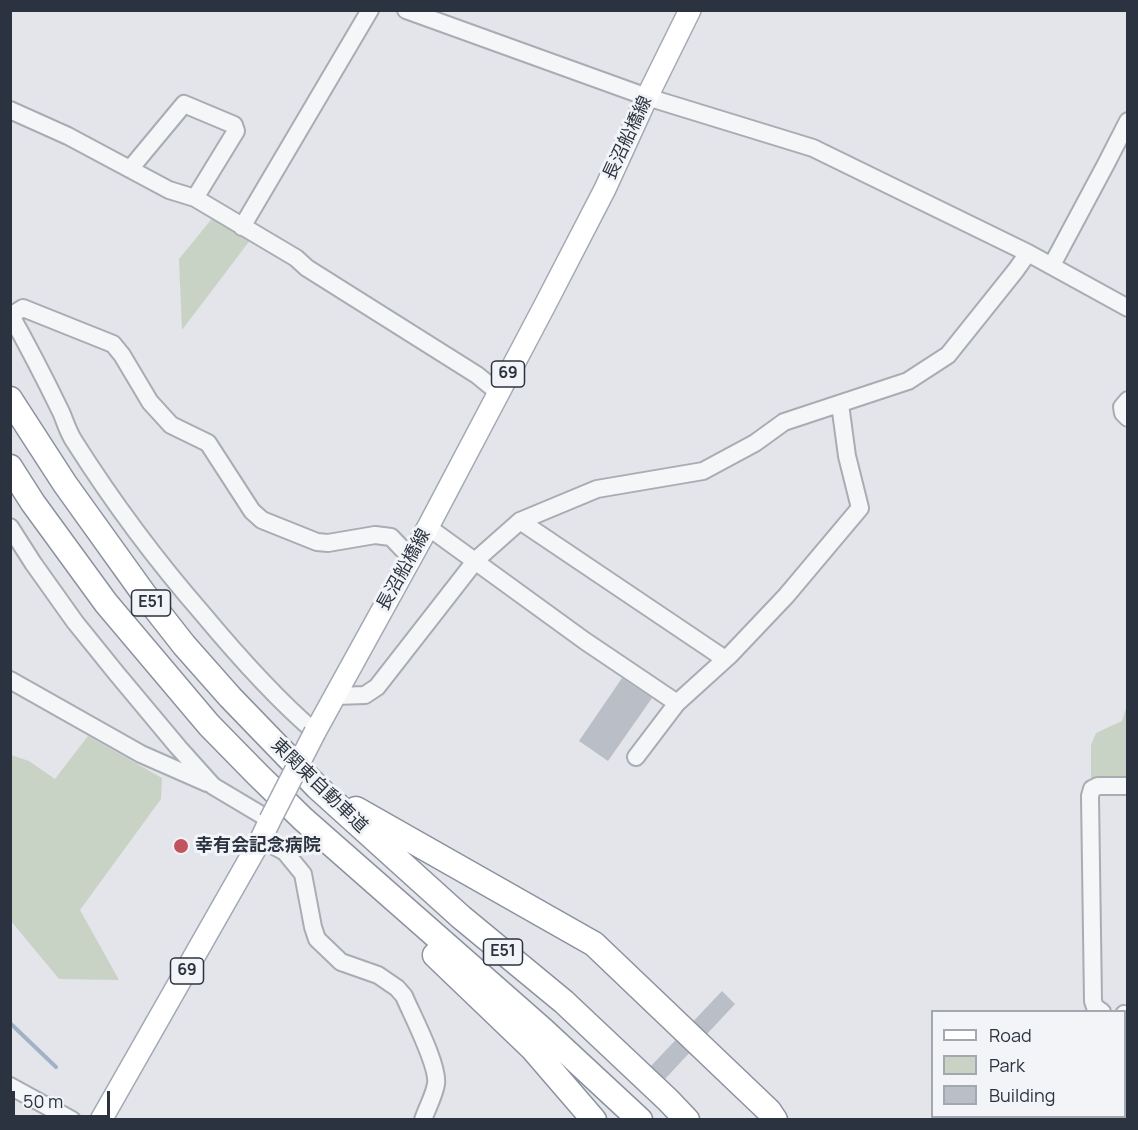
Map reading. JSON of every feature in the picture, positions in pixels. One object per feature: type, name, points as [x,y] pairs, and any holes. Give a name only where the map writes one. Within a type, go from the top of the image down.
[{"type":"highway","points":[[10,386],[65,484]]},
{"type":"highway","name":"東関東自動車道","points":[[10,399],[65,484],[144,594],[184,645],[230,697],[317,787],[461,917],[564,1002],[687,1119]]},
{"type":"highway","name":"東関東自動車道","points":[[10,467],[106,603],[209,724],[257,774],[303,819],[543,1030],[640,1119]]},
{"type":"highway","points":[[317,787],[594,944],[775,1119]]},
{"type":"highway","points":[[303,819],[342,865],[532,1048],[594,1119]]},
{"type":"main road","name":"長沼船橋線","points":[[101,1119],[266,830],[315,732],[428,526],[605,189],[690,10]]},
{"type":"street","points":[[242,227],[370,10]]},
{"type":"street","points":[[406,10],[647,97],[813,148],[1052,265],[1128,308]]},
{"type":"street","points":[[130,169],[184,104],[234,125],[236,131],[195,198]]},
{"type":"street","points":[[10,110],[68,136],[170,190],[195,198],[296,258],[307,268],[477,375],[498,393]]},
{"type":"street","points":[[1052,265],[1128,121]]},
{"type":"street","points":[[335,696],[365,695],[376,687],[476,560],[520,520],[597,489],[703,471],[755,443],[784,422],[908,381],[948,355],[1028,253]]},
{"type":"street","points":[[315,732],[257,676],[226,642],[169,575],[122,512],[73,439],[11,315],[23,308],[113,344],[150,402],[171,425],[208,443],[252,511],[262,520],[317,542],[328,543],[375,535],[391,537],[411,558]]},
{"type":"street","points":[[1128,400],[1122,407],[1123,413],[1128,418]]},
{"type":"street","points":[[636,757],[677,703],[725,659],[786,596],[860,508],[847,456],[840,404]]},
{"type":"street","points":[[520,520],[725,659]]},
{"type":"street","points":[[428,526],[585,641],[677,703]]},
{"type":"street","points":[[10,527],[75,622],[148,711],[213,786],[266,830],[303,874],[317,939],[341,962],[378,975],[397,988],[404,996],[436,1075],[436,1085],[423,1119]]},
{"type":"street","points":[[10,680],[141,754],[213,786]]},
{"type":"street","points":[[1100,1010],[1095,1007],[1093,1001],[1090,796],[1092,789],[1098,786],[1128,786]]},
{"type":"street","points":[[10,1086],[72,1119]]},
{"type":"green space","points":[[215,215],[251,239],[182,330],[179,259]]},
{"type":"green space","points":[[1127,705],[1127,780],[1091,780],[1091,745],[1096,733],[1122,721]]},
{"type":"green space","points":[[88,736],[162,778],[161,799],[80,910],[119,980],[59,979],[11,921],[11,755],[29,761],[55,779]]},
{"type":"building","points":[[622,678],[652,698],[608,761],[579,741]]},
{"type":"building","points":[[722,991],[735,1004],[664,1080],[650,1067]]},
{"type":"building","points":[[1126,1086],[1128,1087],[1128,1120],[1121,1120],[1126,1118]]},
{"type":"building","points":[[1068,1118],[1115,1118],[1115,1120],[1068,1120]]},
{"type":"waterway","points":[[10,1023],[56,1067]]},
{"type":"place","name":"幸有会記念病院","points":[[181,846]]}]
